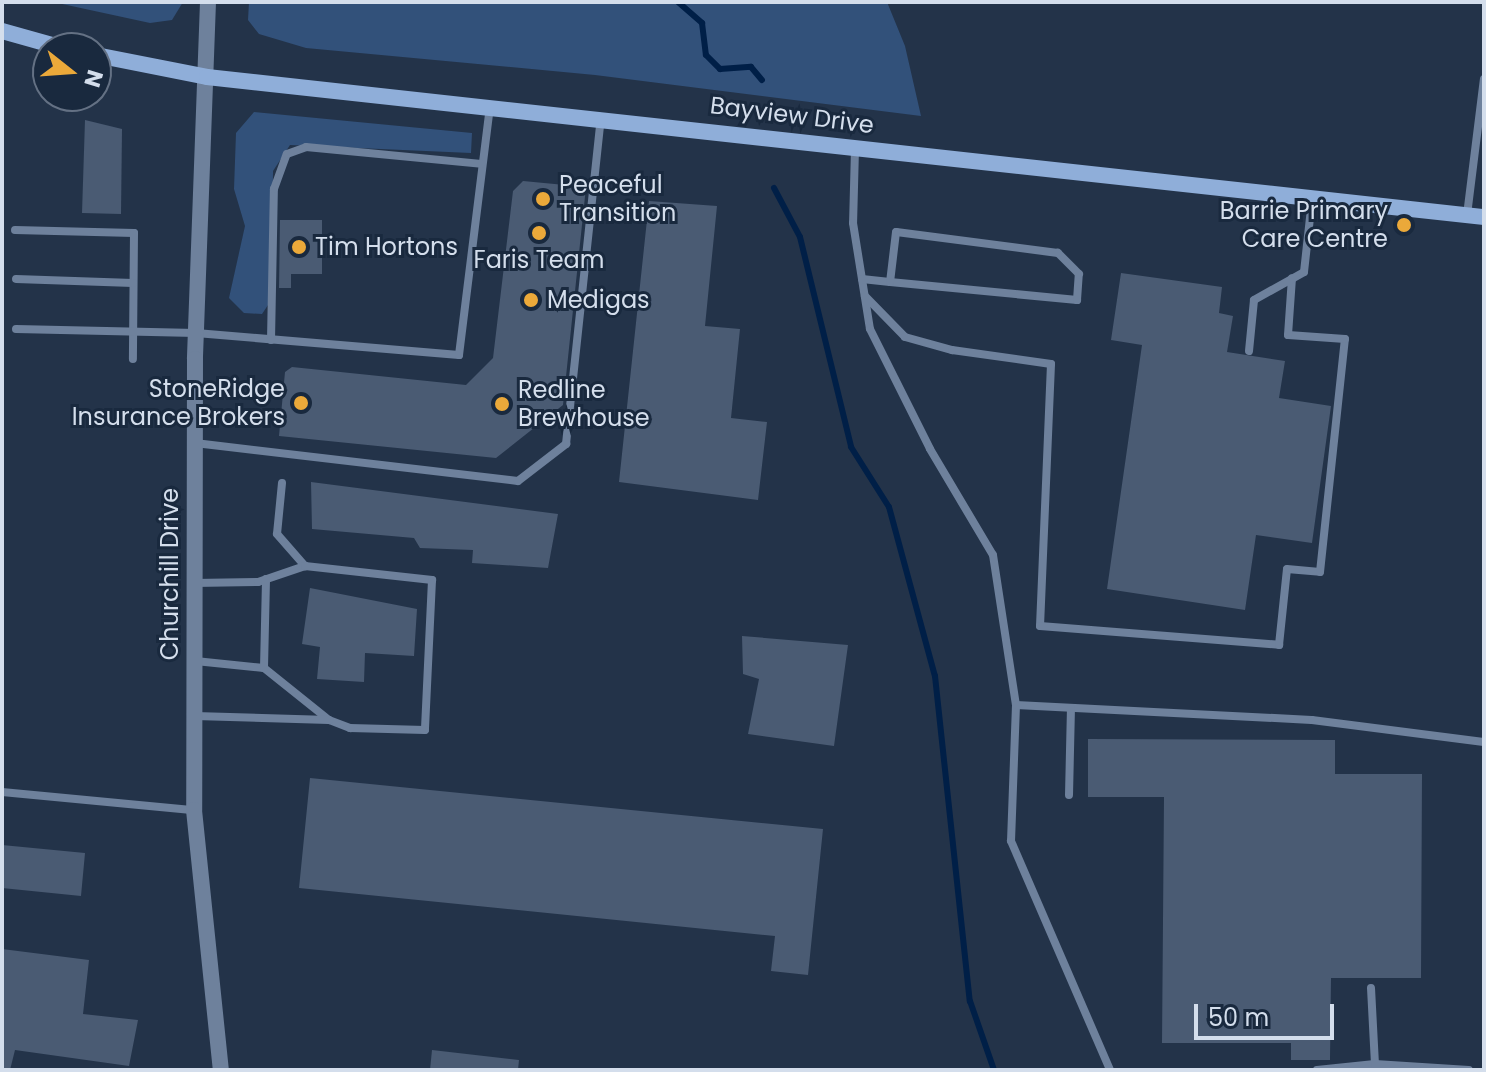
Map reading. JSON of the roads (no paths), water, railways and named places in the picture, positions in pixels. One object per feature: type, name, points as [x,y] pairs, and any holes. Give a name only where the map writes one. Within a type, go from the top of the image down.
[{"type":"street","name":"Churchill Drive","points":[[208,2],[196,333],[194,810],[221,1070]]},
{"type":"street","points":[[2,31],[32,39]]},
{"type":"street","name":"Bayview Drive","points":[[112,58],[207,77],[601,117],[1476,216]]},
{"type":"lane","points":[[1476,216],[1484,79]]},
{"type":"lane","points":[[16,329],[196,333],[459,355],[490,105]]},
{"type":"lane","points":[[195,443],[518,481],[566,444],[601,117]]},
{"type":"lane","points":[[271,340],[274,189],[287,154],[306,147],[481,164]]},
{"type":"lane","points":[[855,148],[853,223],[870,329],[930,449],[993,555],[1016,705],[1011,841],[1110,1070]]},
{"type":"lane","points":[[1249,351],[1254,300],[1304,272],[1312,198]]},
{"type":"lane","points":[[15,230],[134,233],[133,359]]},
{"type":"lane","points":[[862,279],[890,282],[1077,300],[1079,274],[1058,253],[896,232],[890,282]]},
{"type":"lane","points":[[865,296],[905,337],[952,350],[1051,364],[1040,626],[1279,645],[1287,569],[1320,572],[1345,339],[1288,335],[1292,278]]},
{"type":"lane","points":[[16,279],[133,283]]},
{"type":"lane","points":[[282,483],[277,534],[305,566]]},
{"type":"lane","points":[[194,583],[266,579],[305,566],[432,580],[425,730],[350,728],[329,720],[264,668],[194,661]]},
{"type":"lane","points":[[264,668],[266,579]]},
{"type":"lane","points":[[1016,705],[1312,720],[1484,742]]},
{"type":"lane","points":[[1069,795],[1071,708]]},
{"type":"lane","points":[[194,716],[329,720]]},
{"type":"lane","points":[[2,792],[194,810]]},
{"type":"lane","points":[[1371,988],[1375,1064]]},
{"type":"lane","points":[[1317,1070],[1375,1064],[1469,1070]]},
{"type":"waterway","points":[[678,2],[702,23],[706,55],[720,69],[751,67],[762,80]]},
{"type":"waterway","points":[[774,188],[800,237],[851,447],[889,507],[935,676],[970,1001],[994,1070]]},
{"type":"place","name":"Peaceful Transition","points":[[543,199]]},
{"type":"place","name":"Barrie Primary Care Centre","points":[[1404,225]]},
{"type":"place","name":"Faris Team","points":[[539,233]]},
{"type":"place","name":"Tim Hortons","points":[[299,247]]},
{"type":"place","name":"Medigas","points":[[531,300]]},
{"type":"place","name":"StoneRidge Insurance Brokers","points":[[301,403]]},
{"type":"place","name":"Redline Brewhouse","points":[[502,404]]}]
